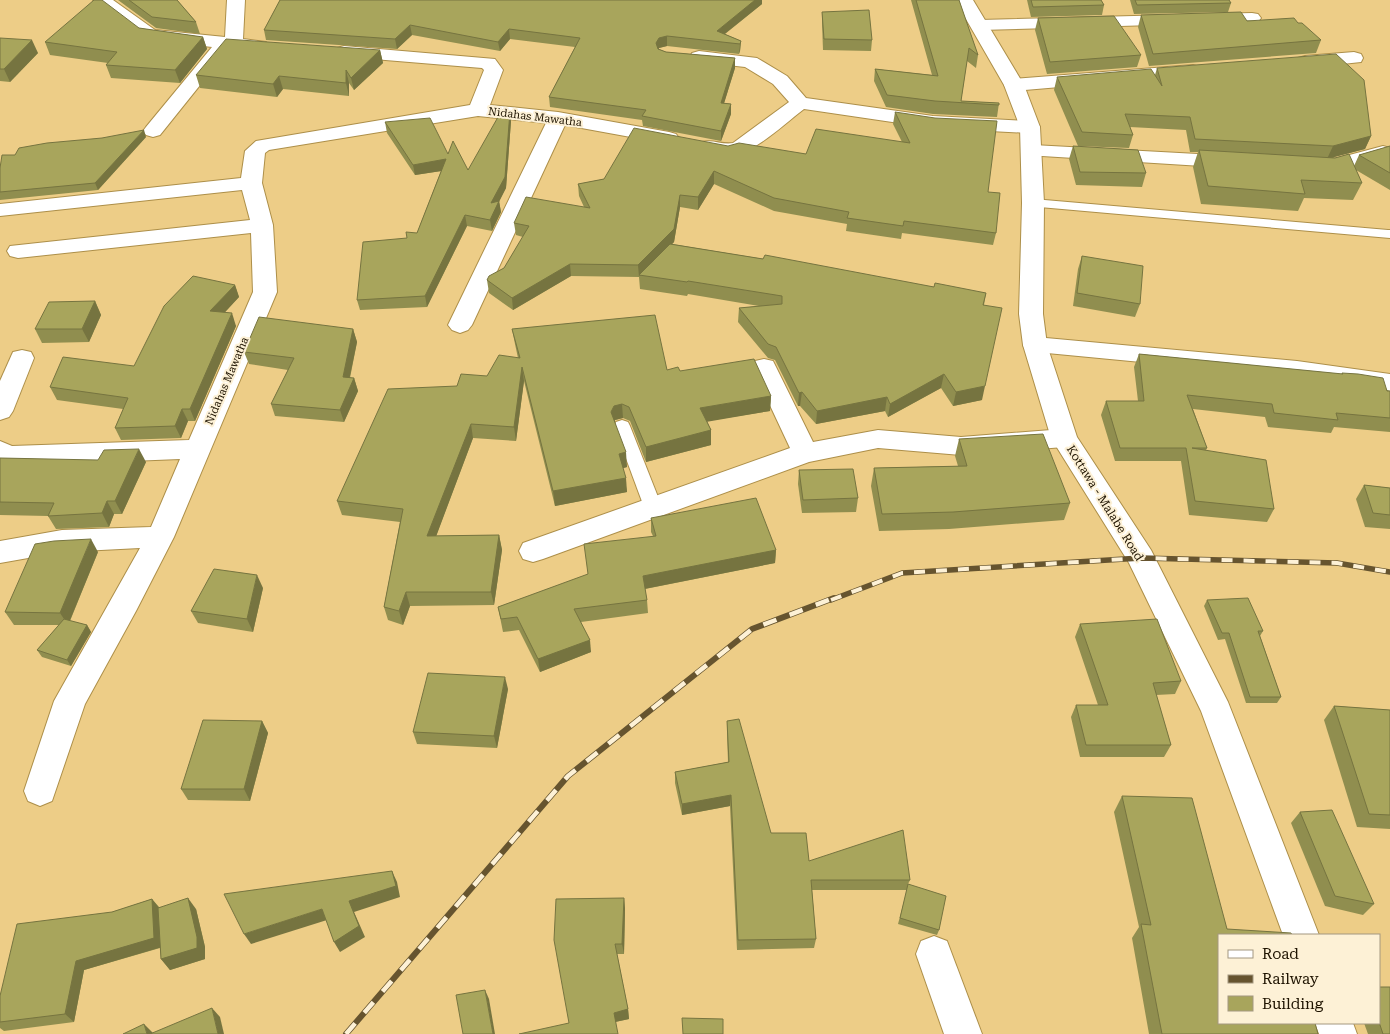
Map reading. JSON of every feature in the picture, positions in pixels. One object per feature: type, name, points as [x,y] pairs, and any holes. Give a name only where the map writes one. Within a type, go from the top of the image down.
[{"type":"street","points":[[102,0],[150,35],[273,47]]},
{"type":"street","points":[[153,131],[229,44],[236,0]]},
{"type":"street","name":"Kottawa - Malabe Road","points":[[964,0],[1014,85],[1032,139],[1031,314],[1035,345],[1064,438],[1141,558],[1218,711],[1301,934]]},
{"type":"street","points":[[980,25],[1252,18]]},
{"type":"street","points":[[322,51],[488,63],[494,70],[478,110]]},
{"type":"street","points":[[685,56],[750,62],[780,80],[800,103],[934,122],[1032,139],[1258,164]]},
{"type":"street","points":[[1286,63],[1354,58]]},
{"type":"street","points":[[1014,85],[1208,70]]},
{"type":"street","name":"Nidahas Mawatha","points":[[40,791],[70,701],[126,603],[160,537],[265,292],[262,225],[251,183],[255,150],[263,144],[478,110],[558,118],[728,150],[740,147],[800,103]]},
{"type":"street","points":[[460,326],[558,118]]},
{"type":"street","points":[[1297,166],[1327,167],[1383,152]]},
{"type":"street","points":[[0,210],[251,183]]},
{"type":"street","points":[[18,251],[262,225]]},
{"type":"street","points":[[1035,345],[1297,369],[1390,383]]},
{"type":"street","points":[[0,411],[22,358]]},
{"type":"street","points":[[764,368],[805,453]]},
{"type":"street","points":[[533,551],[805,453],[878,439],[961,446],[1064,438]]},
{"type":"street","points":[[0,450],[6,456],[198,449]]},
{"type":"street","points":[[0,552],[62,541],[160,537]]},
{"type":"street","points":[[934,954],[963,1034]]},
{"type":"lane","points":[[1033,203],[1388,234]]},
{"type":"lane","points":[[622,426],[653,508]]},
{"type":"building","points":[[94,0],[102,0],[139,28],[203,37],[175,70],[106,65],[117,52],[45,42]]},
{"type":"building","points":[[129,0],[177,0],[196,22],[152,17]]},
{"type":"building","points":[[280,0],[755,0],[717,31],[741,41],[740,44],[667,36],[659,38],[656,43],[658,49],[666,52],[735,58],[721,103],[731,104],[721,131],[642,116],[646,110],[549,97],[580,38],[509,29],[498,42],[410,25],[395,39],[264,30]]},
{"type":"building","points":[[916,0],[959,0],[978,55],[969,48],[961,101],[999,103],[999,105],[935,101],[887,95],[875,69],[938,76]]},
{"type":"building","points":[[1031,0],[1101,0],[1104,5],[1033,7]]},
{"type":"building","points":[[1135,0],[1229,0],[1231,3],[1137,5]]},
{"type":"building","points":[[869,10],[872,40],[824,39],[822,12]]},
{"type":"building","points":[[1241,12],[1247,21],[1294,18],[1321,40],[1153,54],[1141,15]]},
{"type":"building","points":[[1114,16],[1141,55],[1050,62],[1038,18]]},
{"type":"building","points":[[0,38],[32,40],[4,69],[0,69]]},
{"type":"building","points":[[226,39],[380,50],[351,78],[346,70],[346,83],[279,76],[273,84],[196,75]]},
{"type":"building","points":[[1336,54],[1364,80],[1371,136],[1333,146],[1195,139],[1190,117],[1125,114],[1133,135],[1082,132],[1057,77],[1151,69],[1162,86],[1157,68]]},
{"type":"building","points":[[502,110],[510,111],[505,177],[491,203],[499,201],[490,220],[465,215],[425,296],[357,300],[363,242],[407,238],[406,232],[417,233],[446,159],[413,165],[385,122],[430,118],[448,154],[453,141],[468,170]]},
{"type":"building","points":[[895,112],[935,118],[997,121],[988,192],[1000,193],[996,233],[904,221],[903,226],[847,218],[849,212],[774,198],[714,171],[698,197],[680,195],[674,229],[638,265],[570,264],[512,298],[487,280],[489,276],[504,268],[529,226],[514,223],[526,197],[590,208],[578,184],[604,179],[634,128],[728,146],[739,143],[806,154],[816,129],[910,143]]},
{"type":"building","points":[[144,130],[95,183],[0,192],[2,155],[15,155],[19,148],[47,143],[102,138]]},
{"type":"building","points":[[1073,146],[1138,150],[1146,173],[1080,172]]},
{"type":"building","points":[[1390,146],[1390,173],[1359,155]]},
{"type":"building","points":[[1199,150],[1335,158],[1349,154],[1362,183],[1301,180],[1305,194],[1208,186]]},
{"type":"building","points":[[670,244],[763,259],[765,255],[934,287],[935,283],[986,293],[983,305],[1002,308],[985,386],[956,392],[944,374],[890,404],[887,397],[817,411],[802,392],[799,393],[776,347],[768,344],[739,308],[782,304],[782,296],[639,275]]},
{"type":"building","points":[[1082,256],[1143,266],[1140,304],[1077,293]]},
{"type":"building","points":[[193,276],[235,285],[210,311],[232,313],[190,409],[182,409],[175,426],[115,428],[128,398],[50,387],[63,357],[134,366],[164,306]]},
{"type":"building","points":[[95,301],[82,329],[35,329],[49,302]]},
{"type":"building","points":[[655,315],[667,370],[678,367],[680,371],[754,359],[771,396],[700,408],[711,430],[646,447],[629,407],[622,404],[614,406],[611,412],[626,452],[619,454],[626,478],[553,491],[522,367],[514,427],[471,424],[427,536],[499,535],[491,592],[406,592],[399,611],[384,607],[403,509],[337,501],[388,389],[457,386],[461,374],[487,376],[499,355],[520,358],[512,329]]},
{"type":"building","points":[[259,317],[353,329],[343,377],[354,378],[340,410],[271,404],[294,358],[244,352]]},
{"type":"building","points":[[1139,354],[1358,374],[1383,378],[1387,391],[1390,391],[1390,418],[1336,413],[1338,420],[1274,413],[1272,404],[1187,395],[1207,448],[1192,448],[1266,460],[1274,509],[1195,501],[1186,448],[1120,448],[1106,401],[1144,401]]},
{"type":"building","points":[[1043,434],[1070,503],[953,512],[882,514],[874,468],[967,466],[959,439]]},
{"type":"building","points":[[139,449],[115,501],[107,501],[102,513],[48,516],[54,503],[0,502],[0,458],[98,460],[104,450]]},
{"type":"building","points":[[853,469],[858,498],[803,500],[799,470]]},
{"type":"building","points":[[1364,485],[1390,488],[1390,515],[1373,513]]},
{"type":"building","points":[[756,498],[776,550],[643,576],[647,600],[574,609],[590,640],[538,659],[517,617],[501,619],[498,607],[588,574],[584,544],[656,536],[651,518]]},
{"type":"building","points":[[91,539],[60,613],[5,612],[35,544]]},
{"type":"building","points":[[214,569],[257,575],[247,619],[191,611]]},
{"type":"building","points":[[1248,598],[1263,631],[1258,631],[1281,697],[1250,697],[1229,633],[1222,633],[1207,600]]},
{"type":"building","points":[[64,619],[87,625],[67,660],[37,650]]},
{"type":"building","points":[[1157,619],[1181,681],[1153,683],[1171,745],[1086,745],[1076,705],[1108,705],[1080,624]]},
{"type":"building","points":[[428,673],[505,677],[494,736],[413,732]]},
{"type":"building","points":[[1334,706],[1390,710],[1390,815],[1369,814]]},
{"type":"building","points":[[739,719],[771,833],[806,833],[809,861],[903,830],[910,880],[811,880],[816,939],[738,940],[731,795],[682,804],[675,772],[729,762],[727,721]]},
{"type":"building","points":[[203,720],[262,721],[244,789],[181,789]]},
{"type":"building","points":[[1122,796],[1192,798],[1227,929],[1292,934],[1218,934],[1218,1024],[1315,1024],[1318,1034],[1162,1034],[1141,924],[1151,925]]},
{"type":"building","points":[[1332,810],[1374,904],[1335,896],[1300,812]]},
{"type":"building","points":[[392,871],[396,886],[349,901],[359,926],[334,942],[322,909],[244,934],[224,894]]},
{"type":"building","points":[[908,884],[946,896],[939,930],[900,918]]},
{"type":"building","points":[[188,898],[197,937],[197,948],[161,959],[158,908]]},
{"type":"building","points":[[624,898],[622,944],[615,944],[628,1009],[614,1013],[618,1034],[519,1034],[569,1023],[554,940],[556,899]]},
{"type":"building","points":[[152,899],[154,938],[76,961],[65,1014],[0,1022],[0,996],[17,924],[112,912]]},
{"type":"building","points":[[1380,987],[1390,987],[1390,1034],[1383,1034],[1380,1024]]},
{"type":"building","points":[[485,990],[493,1034],[463,1034],[456,995]]},
{"type":"building","points":[[212,1008],[218,1034],[150,1034]]},
{"type":"building","points":[[682,1018],[723,1019],[723,1034],[683,1034]]},
{"type":"building","points":[[144,1024],[147,1034],[123,1034]]},
{"type":"railway","points":[[831,600],[902,573],[1141,558],[1337,563],[1390,572]]},
{"type":"railway","points":[[346,1034],[568,776],[752,629],[834,598]]}]
